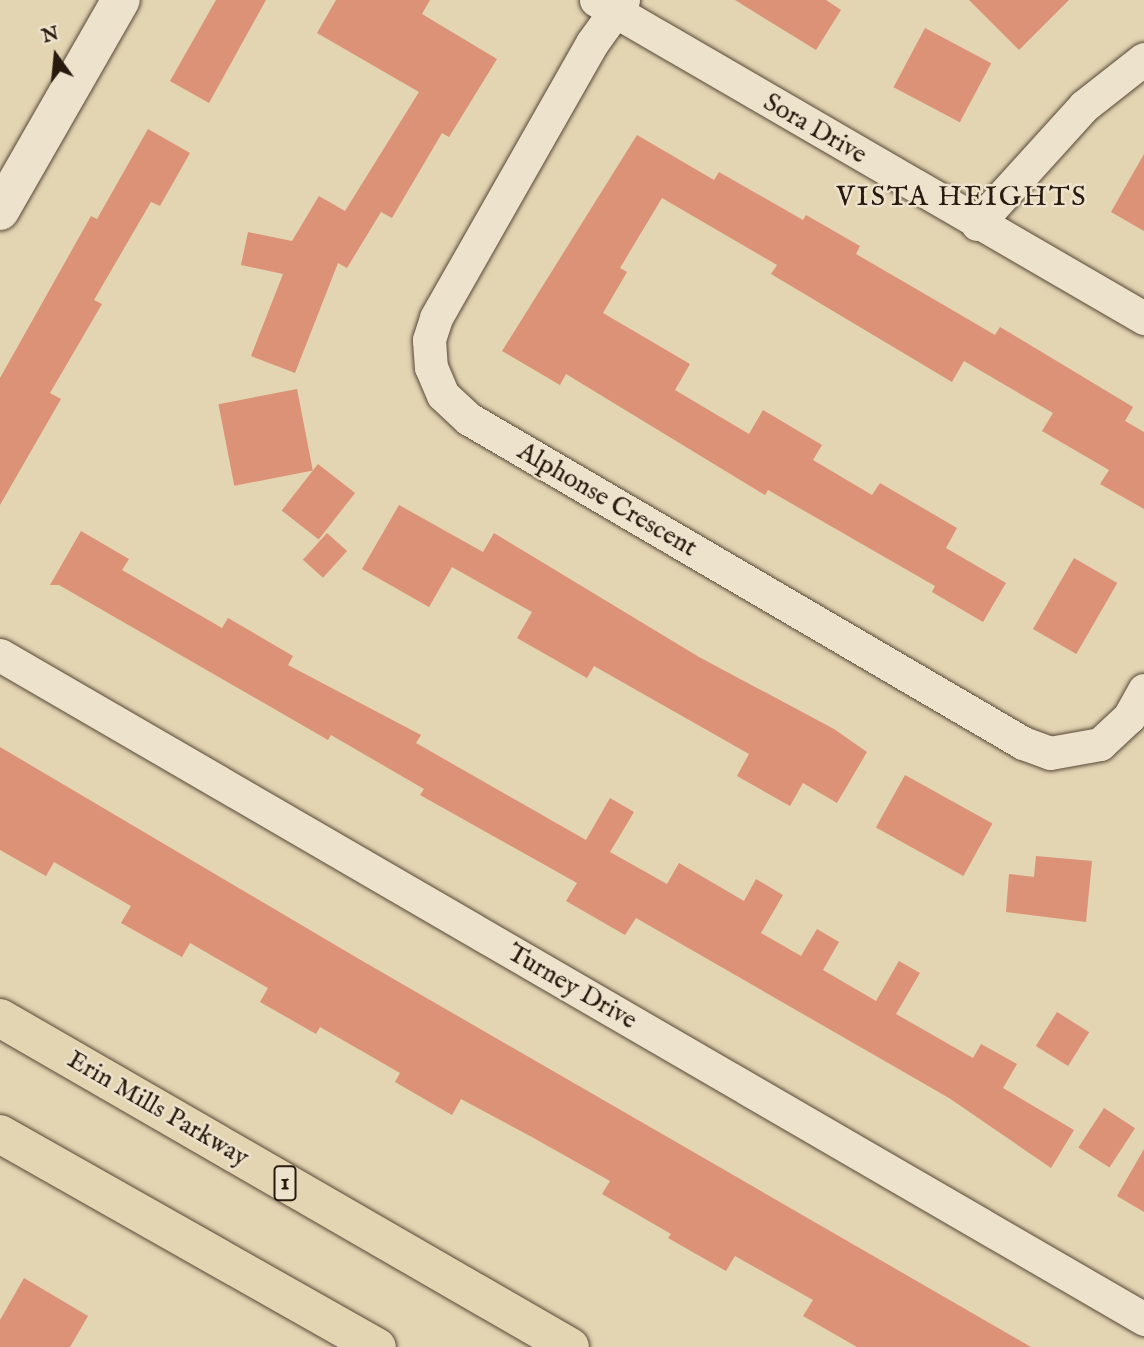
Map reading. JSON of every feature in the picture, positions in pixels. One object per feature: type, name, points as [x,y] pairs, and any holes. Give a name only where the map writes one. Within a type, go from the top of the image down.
[{"type":"main road","name":"Erin Mills Parkway","points":[[0,1018],[570,1347]]},
{"type":"main road","points":[[0,1134],[377,1347]]},
{"type":"street","points":[[0,211],[121,0]]},
{"type":"street","name":"Sora Drive","points":[[611,4],[977,224],[1144,318]]},
{"type":"street","name":"Alphonse Crescent","points":[[611,4],[436,318],[429,340],[431,366],[443,395],[469,419],[1023,743],[1050,752],[1100,744],[1129,717],[1144,690]]},
{"type":"street","points":[[977,224],[1084,107],[1144,59]]},
{"type":"street","name":"Turney Drive","points":[[0,655],[1144,1319]]},
{"type":"building","points":[[216,0],[266,0],[209,103],[170,81]]},
{"type":"building","points":[[336,0],[430,0],[422,14],[497,59],[449,137],[442,133],[392,218],[381,212],[347,268],[338,263],[295,373],[251,356],[283,274],[241,265],[248,232],[292,241],[319,196],[345,211],[419,92],[317,33]]},
{"type":"building","points":[[735,0],[826,0],[841,10],[816,50]]},
{"type":"building","points":[[969,0],[1069,0],[1019,50]]},
{"type":"building","points":[[925,28],[991,63],[960,122],[894,87]]},
{"type":"building","points":[[148,129],[190,153],[160,206],[151,202],[94,300],[102,304],[50,393],[61,399],[0,505],[0,378],[91,216],[97,219]]},
{"type":"building","points":[[637,135],[714,180],[719,172],[803,220],[806,215],[860,246],[856,254],[995,335],[1000,327],[1133,407],[1125,421],[1144,432],[1144,509],[1100,484],[1109,470],[1042,431],[1053,413],[964,361],[952,382],[771,274],[777,265],[662,198],[620,268],[627,272],[603,313],[690,364],[675,390],[749,434],[763,410],[822,445],[813,460],[872,495],[880,483],[957,528],[946,548],[1006,583],[983,622],[932,592],[935,586],[768,490],[765,495],[566,374],[560,385],[502,351]]},
{"type":"building","points":[[1144,154],[1144,231],[1111,212]]},
{"type":"building","points":[[297,389],[313,470],[234,486],[218,404]]},
{"type":"building","points":[[318,464],[355,493],[319,539],[282,510]]},
{"type":"building","points":[[399,505],[483,552],[494,533],[699,657],[834,729],[867,752],[837,803],[803,783],[790,806],[737,776],[749,754],[594,666],[587,678],[517,638],[532,612],[452,567],[429,607],[362,569]]},
{"type":"building","points":[[81,531],[129,559],[122,570],[222,628],[228,618],[293,656],[288,665],[421,735],[416,743],[586,840],[610,798],[634,812],[610,852],[667,884],[679,863],[744,901],[756,879],[783,895],[761,933],[801,956],[817,929],[839,942],[823,970],[876,1001],[899,961],[920,973],[896,1014],[973,1058],[981,1044],[1017,1064],[1003,1088],[1074,1130],[1051,1168],[949,1098],[636,918],[625,935],[566,901],[577,883],[420,795],[424,789],[331,735],[328,740],[59,585],[50,585]]},
{"type":"building","points":[[327,533],[347,551],[323,578],[303,560]]},
{"type":"building","points":[[1074,558],[1117,583],[1076,654],[1033,629]]},
{"type":"building","points":[[0,747],[359,959],[1031,1347],[857,1347],[803,1316],[813,1300],[735,1256],[726,1271],[668,1238],[671,1234],[602,1194],[610,1181],[461,1099],[452,1115],[395,1082],[400,1073],[320,1027],[316,1034],[260,1002],[268,988],[190,943],[182,957],[121,923],[131,906],[54,862],[46,876],[0,850]]},
{"type":"building","points":[[905,775],[992,823],[963,876],[876,827]]},
{"type":"building","points":[[1036,856],[1092,861],[1086,922],[1006,912],[1009,874],[1034,877]]},
{"type":"building","points":[[1057,1012],[1089,1032],[1068,1066],[1036,1046]]},
{"type":"building","points":[[1104,1108],[1135,1128],[1109,1168],[1078,1147]]},
{"type":"building","points":[[1144,1149],[1144,1212],[1117,1196]]},
{"type":"building","points":[[24,1278],[88,1316],[70,1347],[0,1347],[0,1320]]},
{"type":"district","name":"VISTA HEIGHTS","points":[[962,198]]}]
